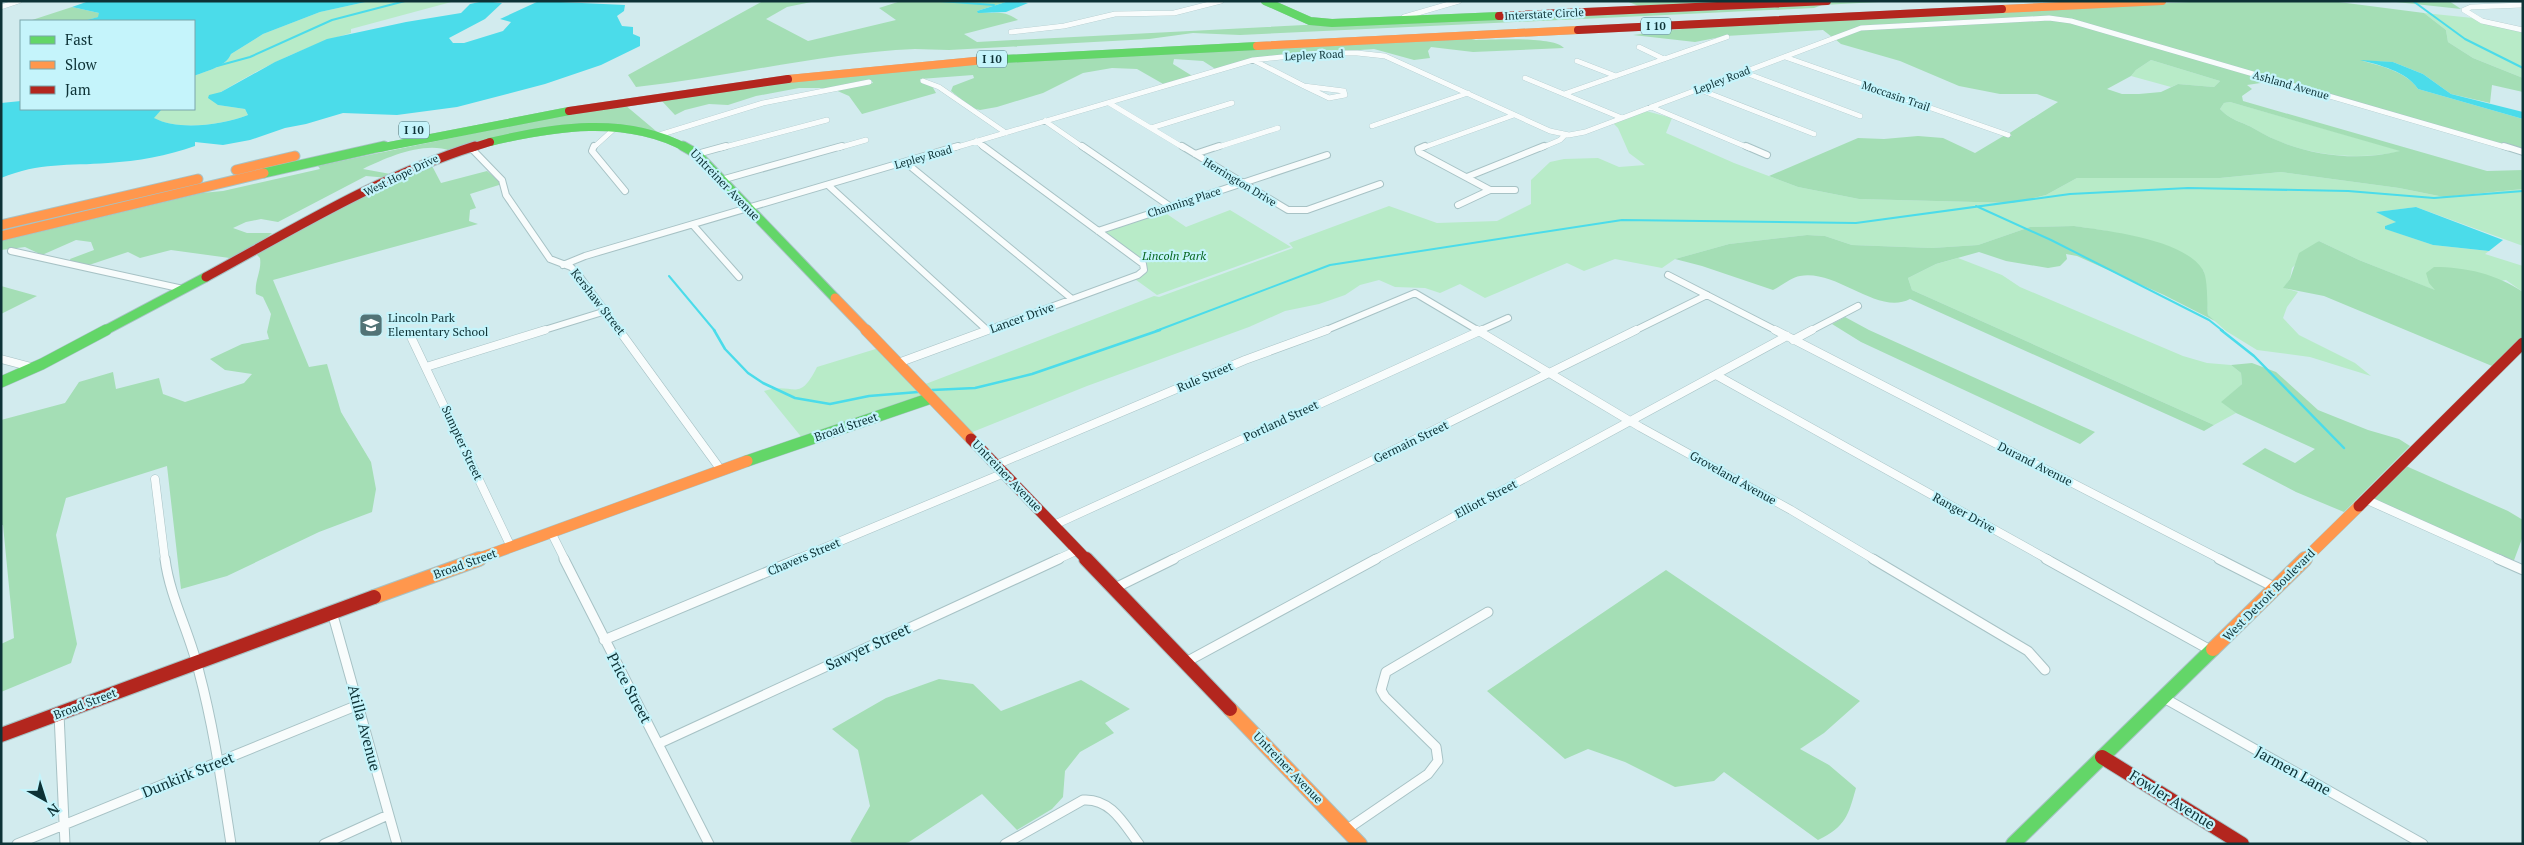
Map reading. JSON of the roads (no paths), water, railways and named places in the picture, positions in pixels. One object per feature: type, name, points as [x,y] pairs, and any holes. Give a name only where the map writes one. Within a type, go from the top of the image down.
[{"type":"main road","name":"Interstate Circle","points":[[1265,1],[1315,22],[1401,21],[1827,1]]},
{"type":"main road","name":"I 10","points":[[1,225],[279,160],[467,120],[629,92],[818,67],[1038,49],[2012,1]]},
{"type":"main road","name":"I 10","points":[[1,236],[291,167],[490,124],[644,98],[816,75],[1000,59],[2162,1]]},
{"type":"main road","name":"West Hope Drive","points":[[1,382],[35,368],[417,166],[470,146],[503,138],[553,130],[614,128],[640,131]]},
{"type":"main road","name":"Untreiner Avenue","points":[[640,131],[659,135],[684,144],[697,154],[1360,844]]},
{"type":"main road","name":"West Detroit Boulevard","points":[[2014,844],[2523,343]]},
{"type":"main road","name":"Broad Street","points":[[1,735],[721,470],[931,398]]},
{"type":"main road","name":"Fowler Avenue","points":[[2102,757],[2242,844]]},
{"type":"street","points":[[1,7],[19,1]]},
{"type":"street","points":[[1011,32],[1064,26],[1115,14],[1174,13],[1221,1]]},
{"type":"street","points":[[1401,21],[1404,17],[1459,1]]},
{"type":"street","points":[[2523,5],[2471,7],[2464,10],[2469,15],[2480,20],[2523,30]]},
{"type":"street","name":"Lepley Road","points":[[562,265],[585,256],[1254,60],[1292,56],[1372,54],[1391,58],[1550,131],[1565,135],[1580,134],[1864,27],[2058,19]]},
{"type":"street","name":"Ashland Avenue","points":[[2058,19],[2523,152]]},
{"type":"street","points":[[1564,94],[1727,37]]},
{"type":"street","points":[[1639,47],[1664,59]]},
{"type":"street","name":"Moccasin Trail","points":[[1785,56],[2008,135]]},
{"type":"street","points":[[1254,60],[1304,86],[1328,98],[1337,98],[1345,94],[1344,91],[1338,88],[1304,86]]},
{"type":"street","points":[[1577,61],[1616,76]]},
{"type":"street","points":[[1743,72],[1860,116]]},
{"type":"street","points":[[1525,78],[1622,118]]},
{"type":"street","points":[[923,81],[939,87],[1006,133]]},
{"type":"street","points":[[659,135],[761,105],[831,88],[870,82]]},
{"type":"street","points":[[1698,89],[1814,134]]},
{"type":"street","points":[[1372,126],[1468,93]]},
{"type":"street","name":"Herrington Drive","points":[[1109,103],[1285,209],[1299,211],[1380,184]]},
{"type":"street","points":[[1151,128],[1232,103]]},
{"type":"street","points":[[1650,107],[1767,155]]},
{"type":"street","points":[[1490,190],[1418,151],[1420,148],[1514,115]]},
{"type":"street","points":[[697,154],[827,120]]},
{"type":"street","points":[[1045,122],[1171,207]]},
{"type":"street","points":[[614,128],[594,146],[592,151],[625,191]]},
{"type":"street","points":[[1195,154],[1278,128]]},
{"type":"street","points":[[1468,177],[1560,140],[1565,135]]},
{"type":"street","points":[[721,180],[866,140]]},
{"type":"street","points":[[976,142],[1098,231]]},
{"type":"street","name":"Kershaw Street","points":[[470,146],[502,180],[506,195],[550,259],[571,267],[577,273],[721,470]]},
{"type":"street","name":"Channing Place","points":[[1098,231],[1327,155]]},
{"type":"street","points":[[904,162],[1072,299]]},
{"type":"street","points":[[828,185],[987,330]]},
{"type":"street","points":[[1458,205],[1490,190],[1515,190]]},
{"type":"street","points":[[693,225],[739,277]]},
{"type":"street","name":"Lancer Drive","points":[[898,363],[1138,275],[1144,270],[1143,264],[1098,231]]},
{"type":"street","points":[[10,251],[183,289]]},
{"type":"street","name":"Durand Avenue","points":[[1668,275],[2276,588]]},
{"type":"street","name":"Groveland Avenue","points":[[1415,292],[1630,421],[1778,503],[2028,651],[2045,670]]},
{"type":"street","name":"Rule Street","points":[[1000,469],[1245,360],[1306,339],[1415,292]]},
{"type":"street","name":"Germain Street","points":[[1115,588],[1707,295]]},
{"type":"street","name":"Elliott Street","points":[[1186,662],[1716,375],[1858,306]]},
{"type":"street","points":[[426,367],[606,311]]},
{"type":"street","name":"Portland Street","points":[[1054,525],[1508,318]]},
{"type":"street","name":"Sumpter Street","points":[[412,339],[511,547]]},
{"type":"street","points":[[1,359],[35,368]]},
{"type":"street","name":"Ranger Drive","points":[[1716,375],[2212,651]]},
{"type":"street","name":"Chavers Street","points":[[604,640],[1000,469]]},
{"type":"street","points":[[155,479],[168,580],[196,662],[215,742],[231,844]]},
{"type":"street","points":[[2365,499],[2523,570]]},
{"type":"street","name":"Price Street","points":[[552,532],[604,640],[709,844]]},
{"type":"street","name":"Sawyer Street","points":[[658,744],[1078,550]]},
{"type":"street","name":"Atilla Avenue","points":[[332,612],[397,844]]},
{"type":"street","points":[[1346,830],[1428,774],[1438,762],[1436,747],[1385,697],[1381,690],[1386,672],[1488,612]]},
{"type":"street","name":"Jarmen Lane","points":[[2164,698],[2423,844]]},
{"type":"street","name":"Dunkirk Street","points":[[17,844],[358,705]]},
{"type":"street","points":[[59,714],[65,844]]},
{"type":"street","points":[[1005,844],[1083,800],[1090,798],[1097,799],[1107,805],[1139,844]]},
{"type":"street","points":[[324,844],[388,815]]},
{"type":"water","points":[[89,1],[370,1],[320,12],[263,34],[231,54],[225,62],[195,76],[195,20],[87,20],[98,17],[99,13],[72,7]]},
{"type":"water","points":[[484,1],[502,3],[485,19],[449,38],[453,43],[464,43],[503,31],[511,22],[500,19],[539,1],[625,5],[624,11],[617,16],[622,26],[633,27],[633,34],[640,37],[640,46],[601,65],[545,84],[457,107],[397,115],[343,113],[285,128],[250,140],[223,145],[195,142],[195,146],[152,158],[41,167],[1,178],[1,103],[20,101],[20,110],[161,110],[154,118],[164,122],[200,125],[225,122],[248,115],[245,109],[218,105],[208,98],[209,95],[221,92],[275,62],[327,39],[406,22],[461,13],[470,4]]},
{"type":"water","points":[[1009,1],[1028,3],[1006,12],[978,13],[977,11]]},
{"type":"water","points":[[2360,60],[2393,62],[2423,74],[2451,94],[2523,112],[2523,119],[2418,89],[2399,73]]},
{"type":"water","points":[[2416,207],[2503,240],[2489,251],[2433,245],[2385,229],[2385,226],[2396,222],[2376,212]]},
{"type":"waterway","points":[[217,66],[250,57],[332,20],[405,1]]},
{"type":"waterway","points":[[940,1],[994,5]]},
{"type":"waterway","points":[[2413,1],[2465,39],[2523,68]]},
{"type":"waterway","points":[[1977,207],[2070,194],[2188,188],[2348,191],[2434,198],[2523,191]]},
{"type":"waterway","points":[[1156,331],[1330,265],[1622,220],[1856,223],[1977,207]]},
{"type":"waterway","points":[[1977,207],[2051,240],[2209,320],[2223,331]]},
{"type":"waterway","points":[[669,276],[715,331]]},
{"type":"waterway","points":[[714,330],[725,349],[748,373],[763,383],[795,398],[830,404],[869,396],[918,392]]},
{"type":"waterway","points":[[932,390],[975,388],[1032,374],[1160,330]]},
{"type":"waterway","points":[[2221,330],[2254,356],[2344,448]]},
{"type":"place","name":"Lincoln Park Elementary School","points":[[371,325]]},
{"type":"park label","name":"Lincoln Park","points":[[1174,256]]}]
